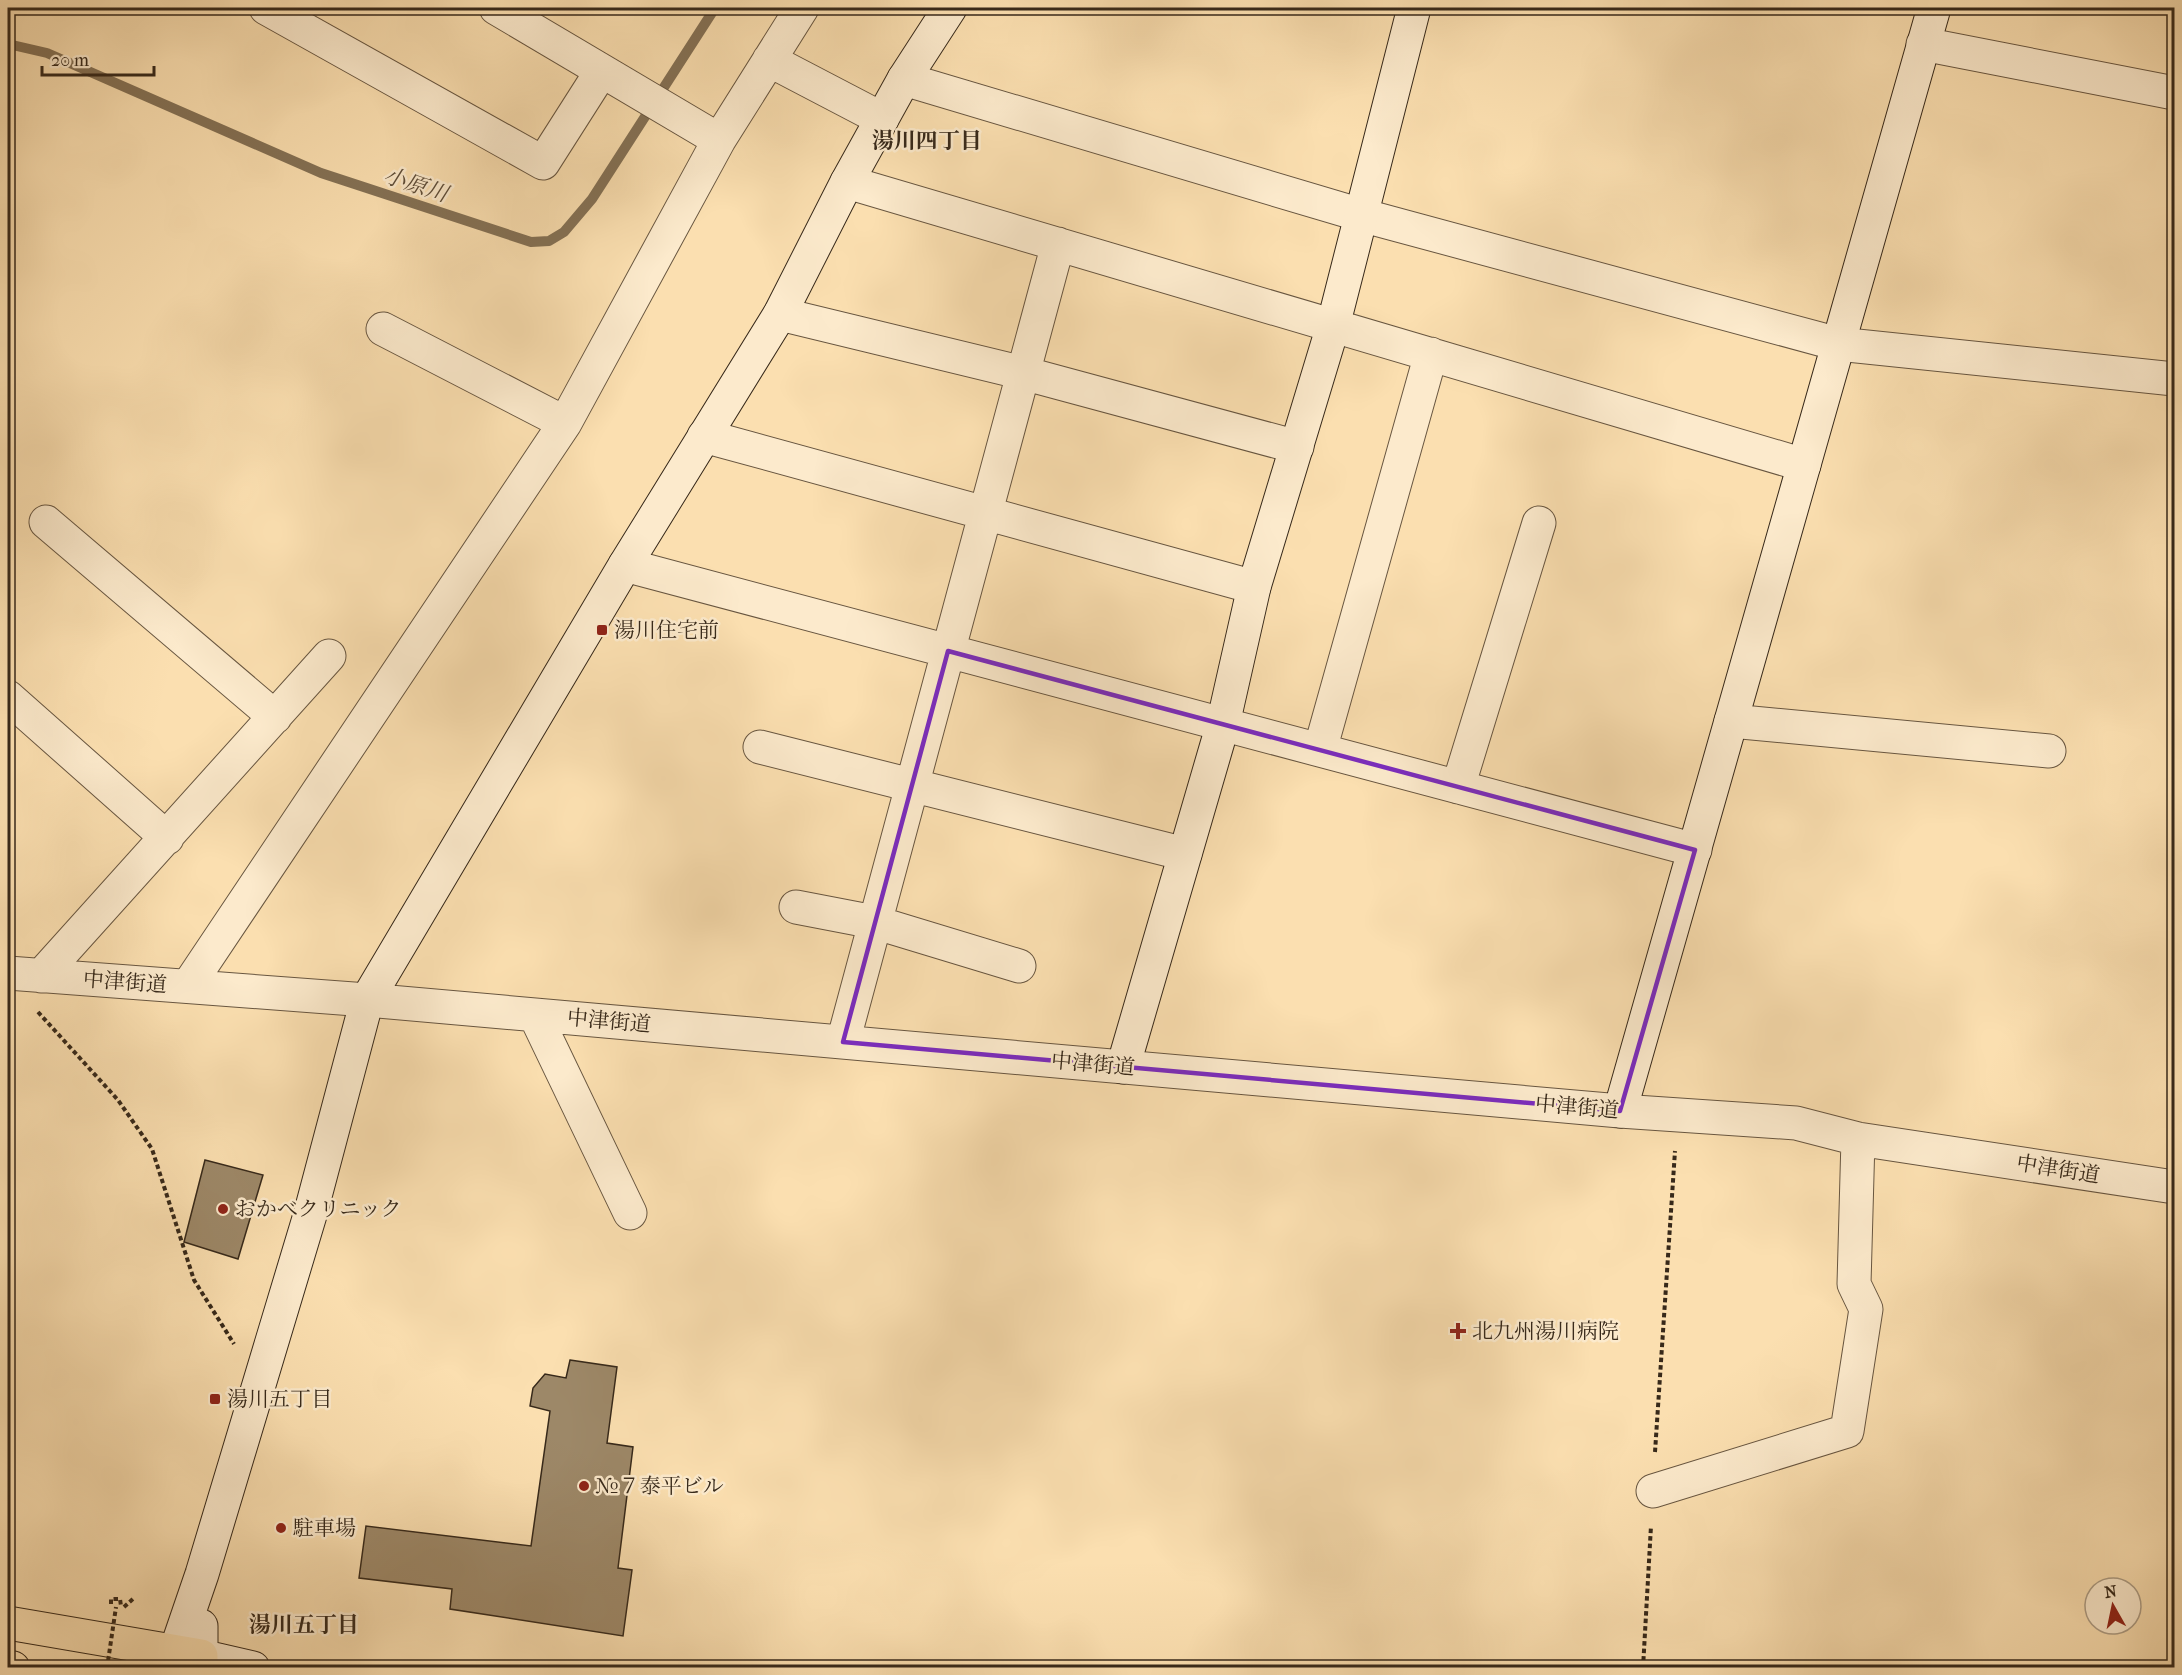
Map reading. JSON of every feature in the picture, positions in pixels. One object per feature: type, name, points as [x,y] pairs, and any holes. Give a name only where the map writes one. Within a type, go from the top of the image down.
[{"type":"highway","points":[[8,1623],[187,1662]]},
{"type":"highway","points":[[8,1666],[13,1668]]},
{"type":"street","points":[[266,8],[543,163],[601,72]]},
{"type":"street","points":[[496,8],[719,140]]},
{"type":"street","points":[[188,986],[565,423],[719,140],[802,8]]},
{"type":"street","points":[[253,1668],[187,1662],[202,1574],[310,1215],[367,1000],[625,565],[780,314],[847,182],[904,79],[950,8]]},
{"type":"street","points":[[1123,1066],[1223,724],[1254,587],[1334,326],[1414,8]]},
{"type":"street","points":[[1620,1111],[1934,8]]},
{"type":"street","points":[[1923,44],[2175,93]]},
{"type":"street","points":[[769,60],[882,119]]},
{"type":"street","points":[[904,79],[1361,215],[1838,344],[2175,379]]},
{"type":"street","points":[[847,182],[1804,465]]},
{"type":"street","points":[[843,1041],[1058,244]]},
{"type":"street","points":[[780,314],[1023,373],[1297,447]]},
{"type":"street","points":[[384,329],[565,423]]},
{"type":"street","points":[[1320,750],[1431,354]]},
{"type":"street","points":[[704,436],[1254,587]]},
{"type":"street","points":[[46,522],[275,717]]},
{"type":"street","points":[[1458,787],[1539,523]]},
{"type":"street","points":[[625,565],[1695,850]]},
{"type":"street","points":[[36,990],[329,656]]},
{"type":"street","points":[[8,697],[167,838]]},
{"type":"street","points":[[1731,721],[2049,752]]},
{"type":"street","points":[[760,747],[1185,854]]},
{"type":"street","points":[[796,906],[874,922],[1019,966]]},
{"type":"street","name":"中津街道","points":[[8,973],[36,990],[188,986],[843,1041],[1620,1111],[1796,1123],[1858,1138],[2175,1187]]},
{"type":"street","points":[[535,1015],[630,1213]]},
{"type":"street","points":[[1653,1491],[1847,1431],[1866,1309],[1854,1284],[1858,1138]]},
{"type":"path","points":[[36,990],[152,1149],[194,1280],[259,1385]]},
{"type":"path","points":[[1643,1668],[1678,1115]]},
{"type":"path","points":[[107,1668],[118,1609],[135,1597]]},
{"type":"highlighted area","points":[[948,651],[1695,850],[1620,1111],[843,1042]]},
{"type":"building","name":"おかべクリニック","points":[[205,1160],[263,1175],[238,1259],[184,1242]]},
{"type":"building","name":"№７泰平ビル","points":[[570,1360],[617,1367],[607,1443],[633,1447],[618,1568],[632,1570],[623,1636],[450,1609],[452,1589],[359,1578],[366,1526],[531,1546],[550,1411],[530,1406],[533,1388],[545,1374],[566,1378]]},
{"type":"waterway","name":"小原川","points":[[8,44],[47,53],[321,173],[531,242],[549,241],[564,232],[592,199],[715,8]]},
{"type":"place","name":"湯川住宅前","points":[[602,630]]},
{"type":"place","name":"おかべクリニック","points":[[223,1209]]},
{"type":"place","name":"北九州湯川病院","points":[[1458,1331]]},
{"type":"place","name":"湯川五丁目","points":[[215,1399]]},
{"type":"place","name":"№７泰平ビル","points":[[584,1486]]},
{"type":"place","name":"駐車場","points":[[281,1528]]},
{"type":"district","name":"湯川四丁目","points":[[927,140]]},
{"type":"district","name":"湯川五丁目","points":[[304,1624]]}]
